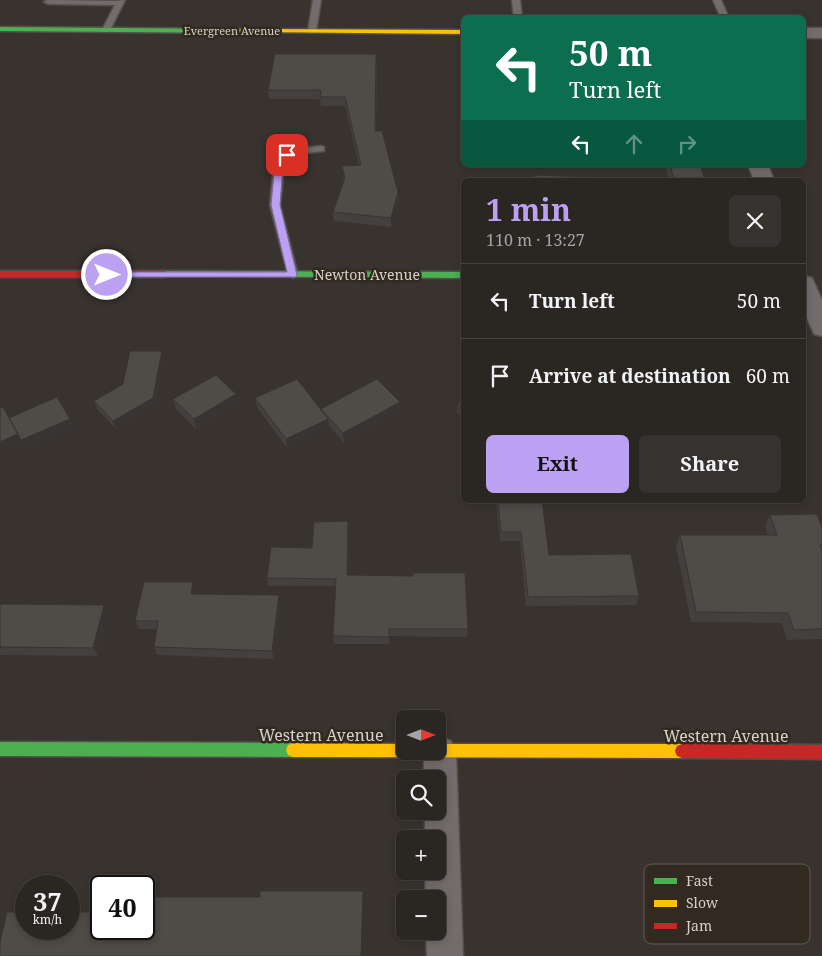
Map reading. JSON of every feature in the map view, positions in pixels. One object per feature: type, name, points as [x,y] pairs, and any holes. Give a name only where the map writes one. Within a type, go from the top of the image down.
[{"type":"street","name":"Evergreen Avenue","points":[[0,29],[461,32]]},
{"type":"street","points":[[806,33],[822,33]]},
{"type":"street","name":"Newton Avenue","points":[[0,274],[461,275]]},
{"type":"street","points":[[806,278],[822,278]]},
{"type":"street","points":[[806,288],[822,328]]},
{"type":"street","name":"Western Avenue","points":[[0,749],[396,752]]},
{"type":"street","name":"Western Avenue","points":[[446,752],[822,752]]},
{"type":"street","points":[[440,760],[445,956]]},
{"type":"lane","points":[[312,31],[317,0]]},
{"type":"lane","points":[[516,0],[518,15]]},
{"type":"lane","points":[[718,0],[724,15]]},
{"type":"lane","points":[[48,2],[120,1],[106,30]]},
{"type":"lane","points":[[293,275],[275,205],[279,164],[295,151],[320,149]]},
{"type":"building","points":[[275,54],[376,54],[375,131],[382,131],[398,192],[391,218],[333,212],[345,178],[342,166],[361,165],[345,97],[320,97],[321,90],[268,90]]},
{"type":"building","points":[[671,167],[701,167],[704,178],[673,178]]},
{"type":"building","points":[[534,175],[591,177],[591,178],[535,178]]},
{"type":"building","points":[[130,351],[162,351],[153,398],[113,421],[94,401],[123,384]]},
{"type":"building","points":[[216,375],[236,394],[194,419],[173,399]]},
{"type":"building","points":[[297,379],[328,419],[286,439],[255,398]]},
{"type":"building","points":[[377,379],[400,402],[343,433],[321,409]]},
{"type":"building","points":[[57,397],[70,419],[21,440],[9,418]]},
{"type":"building","points":[[3,407],[18,434],[0,442],[0,408]]},
{"type":"building","points":[[498,503],[542,503],[549,555],[631,554],[639,596],[528,597],[521,532],[501,532]]},
{"type":"building","points":[[817,514],[822,528],[822,545],[820,545],[822,551],[822,629],[794,630],[788,613],[696,612],[680,535],[777,535],[770,515]]},
{"type":"building","points":[[348,521],[347,575],[413,576],[413,573],[465,573],[468,629],[389,629],[389,637],[333,636],[336,579],[267,578],[271,547],[312,548],[314,522]]},
{"type":"building","points":[[144,582],[193,582],[191,594],[279,595],[272,651],[154,647],[158,621],[135,621]]},
{"type":"building","points":[[0,604],[104,605],[93,648],[0,647]]},
{"type":"building","points":[[260,891],[363,891],[361,956],[0,956],[0,942],[7,912],[15,912],[15,940],[80,940],[80,912],[90,912],[90,940],[155,940],[155,897],[260,897]]},
{"type":"traffic: fast","points":[[0,29],[243,31]]},
{"type":"traffic: fast","points":[[165,274],[461,275]]},
{"type":"traffic: fast","points":[[0,749],[293,750]]},
{"type":"traffic: slow","points":[[243,31],[461,32]]},
{"type":"traffic: slow","points":[[293,750],[682,751]]},
{"type":"traffic: jam","points":[[0,274],[165,274]]},
{"type":"traffic: jam","points":[[682,751],[822,752]]},
{"type":"route","points":[[107,275],[293,275],[275,205],[279,164],[287,155]]}]
